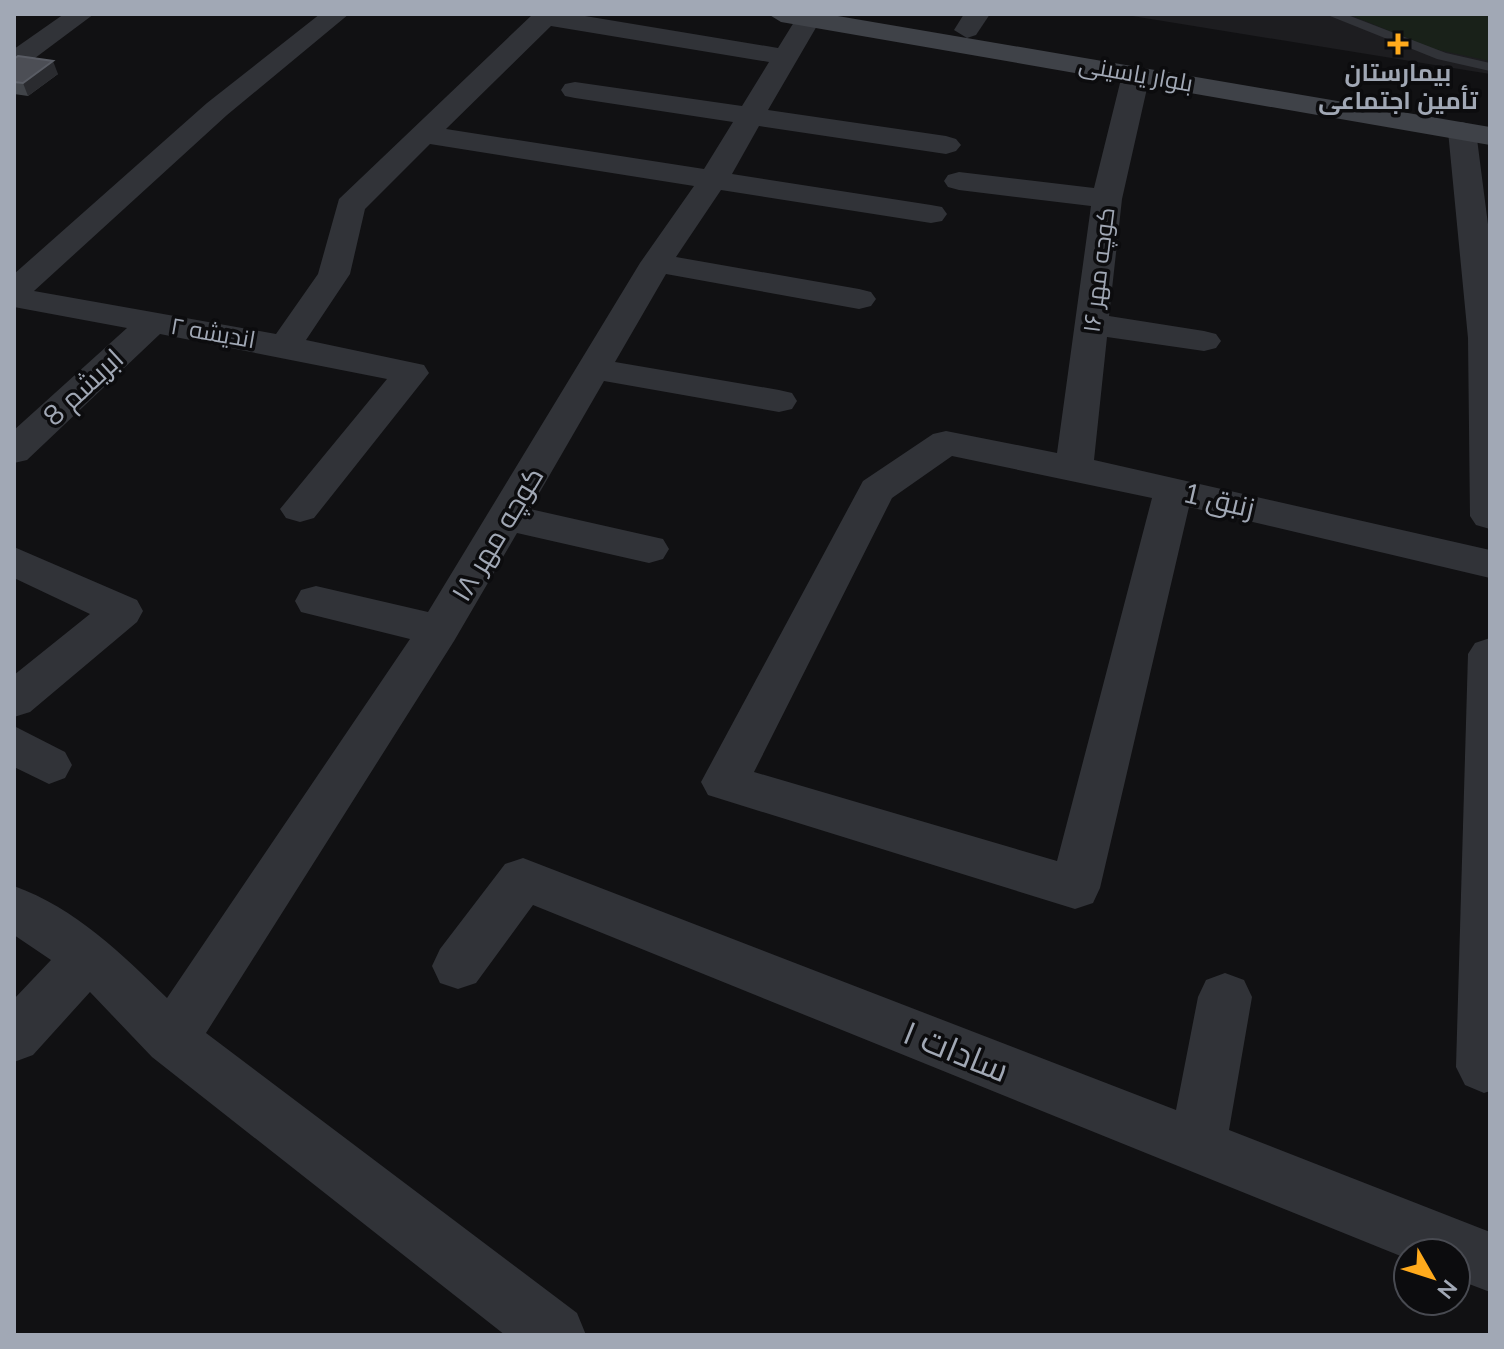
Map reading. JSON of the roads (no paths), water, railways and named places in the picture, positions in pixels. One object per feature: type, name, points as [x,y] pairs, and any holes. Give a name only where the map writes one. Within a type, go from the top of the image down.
[{"type":"main road","name":"بلوار یاسینی","points":[[878,14],[972,22],[1324,98],[1481,128]]},
{"type":"main road","name":"بلوار یاسینی","points":[[795,16],[1136,75],[1324,98]]},
{"type":"street","points":[[14,61],[81,14]]},
{"type":"street","points":[[14,294],[217,109],[336,14]]},
{"type":"street","name":"کوچه مهر ۱۸","points":[[171,1039],[439,630],[656,263],[713,180],[784,57],[795,16]]},
{"type":"street","points":[[285,346],[334,274],[350,206],[545,17],[784,57]]},
{"type":"street","name":"کوچه مهر ۱۶","points":[[1074,467],[1107,199],[1136,75]]},
{"type":"street","points":[[575,90],[946,145]]},
{"type":"street","points":[[1481,128],[1490,516]]},
{"type":"street","points":[[421,134],[931,214]]},
{"type":"street","points":[[959,181],[1107,199]]},
{"type":"street","points":[[656,263],[859,299]]},
{"type":"street","name":"اندیشه ۲","points":[[14,294],[411,373],[300,509]]},
{"type":"street","name":"ابریشم 8","points":[[14,451],[153,322]]},
{"type":"street","points":[[1092,324],[1204,341]]},
{"type":"street","points":[[596,369],[779,401]]},
{"type":"street","name":"زنبق 1","points":[[1174,490],[1075,888],[725,782],[877,490],[946,443],[1074,467],[1174,490],[1490,564]]},
{"type":"street","points":[[507,517],[649,549]]},
{"type":"street","points":[[14,561],[122,611],[14,700]]},
{"type":"street","points":[[316,601],[439,630]]},
{"type":"street","points":[[1484,1067],[1490,654]]},
{"type":"street","name":"سادات ۱","points":[[458,966],[523,879],[1490,1262]]},
{"type":"street","points":[[14,908],[89,956],[171,1039],[555,1335]]},
{"type":"street","points":[[14,1037],[89,956]]},
{"type":"street","points":[[1197,1148],[1225,997]]},
{"type":"lane","points":[[1332,14],[1432,52],[1490,67]]},
{"type":"place","name":"بیمارستان تأمین اجتماعی","points":[[1398,44]]}]
